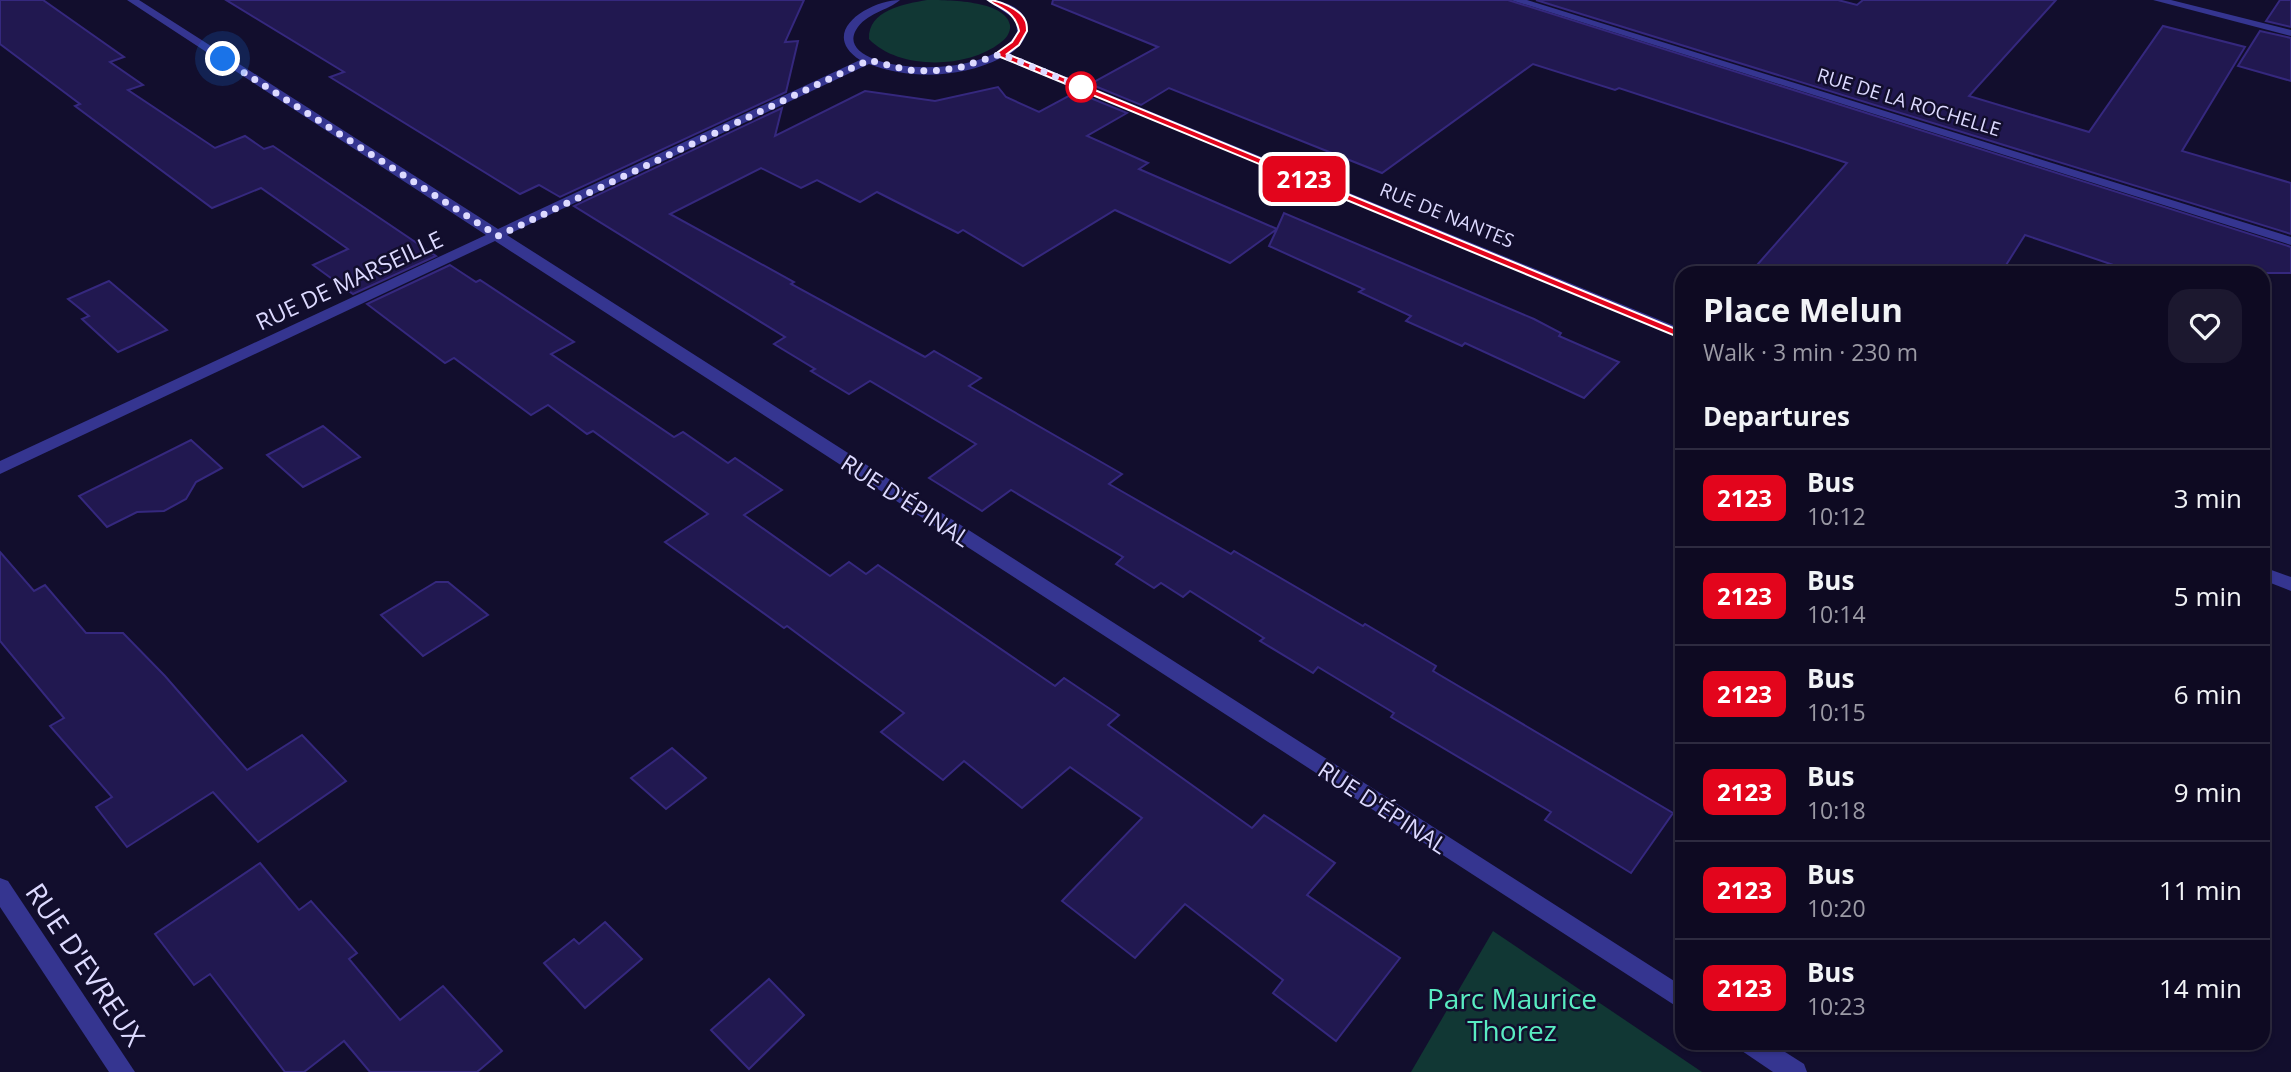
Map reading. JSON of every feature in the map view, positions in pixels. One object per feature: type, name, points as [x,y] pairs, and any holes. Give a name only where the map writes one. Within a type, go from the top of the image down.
[{"type":"street","name":"RUE D'ÉPINAL","points":[[132,0],[1675,994]]},
{"type":"street","points":[[895,0],[871,3],[855,21],[848,38],[853,49],[869,60],[907,70],[933,71],[958,68],[1001,54],[1016,43],[1023,31],[1021,19],[1011,9],[994,0]]},
{"type":"street","name":"RUE DE LA ROCHELLE","points":[[1516,0],[2291,241]]},
{"type":"street","points":[[2158,0],[2291,33]]},
{"type":"street","name":"RUE DE NANTES","points":[[1001,54],[1675,331]]},
{"type":"street","name":"RUE DE MARSEILLE","points":[[0,468],[869,60]]},
{"type":"street","points":[[2270,576],[2291,584]]},
{"type":"street","name":"RUE D'EVREUX","points":[[0,888],[123,1072]]},
{"type":"street","points":[[1761,1050],[1795,1072]]},
{"type":"green space","points":[[927,0],[961,1],[987,6],[1006,17],[1010,25],[1009,33],[986,52],[970,58],[933,62],[914,61],[897,56],[869,39],[874,21],[881,15],[898,6]]},
{"type":"green space","name":"Parc Maurice Thorez","points":[[1493,931],[1702,1072],[1411,1072]]},
{"type":"building","points":[[0,0],[43,0],[124,57],[110,62],[143,85],[128,90],[215,148],[245,136],[264,149],[273,146],[436,256],[353,294],[313,265],[348,249],[261,188],[212,208],[75,106],[80,104],[0,44]]},
{"type":"building","points":[[226,0],[804,0],[785,42],[798,41],[786,92],[560,197],[539,185],[520,194],[330,77],[344,72]]},
{"type":"building","points":[[1053,0],[1508,0],[2291,247],[2291,273],[2270,273],[2270,266],[2116,266],[2025,235],[2005,266],[1756,266],[1847,163],[1619,88],[1615,90],[1533,64],[1382,173],[1169,88],[1141,105],[1090,84],[1158,47],[1052,4]]},
{"type":"building","points":[[1536,0],[1838,0],[1857,5],[1863,0],[2056,0],[1969,96],[2089,132],[2163,26],[2245,47],[2182,151],[2291,183],[2291,234]]},
{"type":"building","points":[[2280,0],[2291,0],[2291,27],[2266,21]]},
{"type":"building","points":[[2260,31],[2291,38],[2291,81],[2238,66]]},
{"type":"building","points":[[998,87],[1006,97],[1039,112],[1076,92],[1127,113],[1087,136],[1148,163],[1139,169],[1277,229],[1230,263],[1115,210],[1023,266],[963,230],[958,233],[877,192],[860,202],[817,180],[801,188],[761,168],[670,214],[925,357],[934,351],[981,378],[969,386],[1122,474],[1109,484],[1231,554],[1234,551],[1363,626],[1365,624],[1436,666],[1433,671],[1673,813],[1631,873],[1545,820],[1551,812],[1391,717],[1394,713],[1318,667],[1313,673],[1260,641],[1264,638],[1190,591],[1183,597],[1161,583],[1154,588],[1116,564],[1123,557],[1011,490],[982,511],[929,478],[976,444],[870,381],[849,394],[774,344],[785,337],[574,206],[782,108],[775,136],[865,91],[935,101]]},
{"type":"building","points":[[1284,213],[1534,319],[1561,333],[1559,336],[1619,362],[1584,398],[1465,343],[1462,346],[1406,321],[1411,316],[1359,292],[1364,289],[1269,246]]},
{"type":"building","points":[[450,265],[476,282],[480,280],[574,342],[551,354],[674,437],[683,432],[728,463],[735,458],[782,490],[744,515],[830,576],[849,562],[866,574],[878,565],[1055,686],[1064,678],[1119,715],[1108,725],[1252,828],[1264,815],[1335,863],[1307,895],[1400,958],[1336,1041],[1273,993],[1283,980],[1185,904],[1135,958],[1062,901],[1142,818],[1070,767],[1022,808],[964,761],[943,780],[881,732],[904,713],[787,626],[784,628],[665,542],[708,514],[593,431],[587,434],[548,405],[531,415],[454,358],[445,363],[367,304]]},
{"type":"building","points":[[109,281],[167,330],[118,352],[82,319],[89,316],[68,299]]},
{"type":"building","points":[[323,426],[360,457],[303,487],[267,455]]},
{"type":"building","points":[[191,440],[222,468],[196,482],[186,499],[164,511],[137,512],[107,527],[79,496]]},
{"type":"building","points":[[0,552],[34,591],[45,585],[86,633],[123,633],[165,676],[247,770],[302,735],[346,781],[258,842],[213,792],[127,847],[96,807],[112,797],[50,726],[64,718],[0,641]]},
{"type":"building","points":[[436,582],[448,582],[488,615],[423,656],[381,615]]},
{"type":"building","points":[[672,748],[706,778],[666,809],[631,778]]},
{"type":"building","points":[[260,863],[299,910],[311,901],[357,953],[349,959],[400,1020],[443,986],[502,1051],[477,1072],[370,1072],[344,1041],[304,1072],[285,1072],[210,974],[194,985],[155,934]]},
{"type":"building","points":[[605,922],[642,959],[585,1008],[544,963],[574,939],[579,944]]},
{"type":"building","points":[[769,979],[804,1015],[749,1069],[711,1030]]},
{"type":"bus line","name":"2123","points":[[992,0],[1011,9],[1021,19],[1023,31],[1016,43],[1001,54],[1675,331]]},
{"type":"route","points":[[223,59],[498,236],[869,60],[907,70],[933,71],[958,68],[1001,54],[1081,87]]}]
